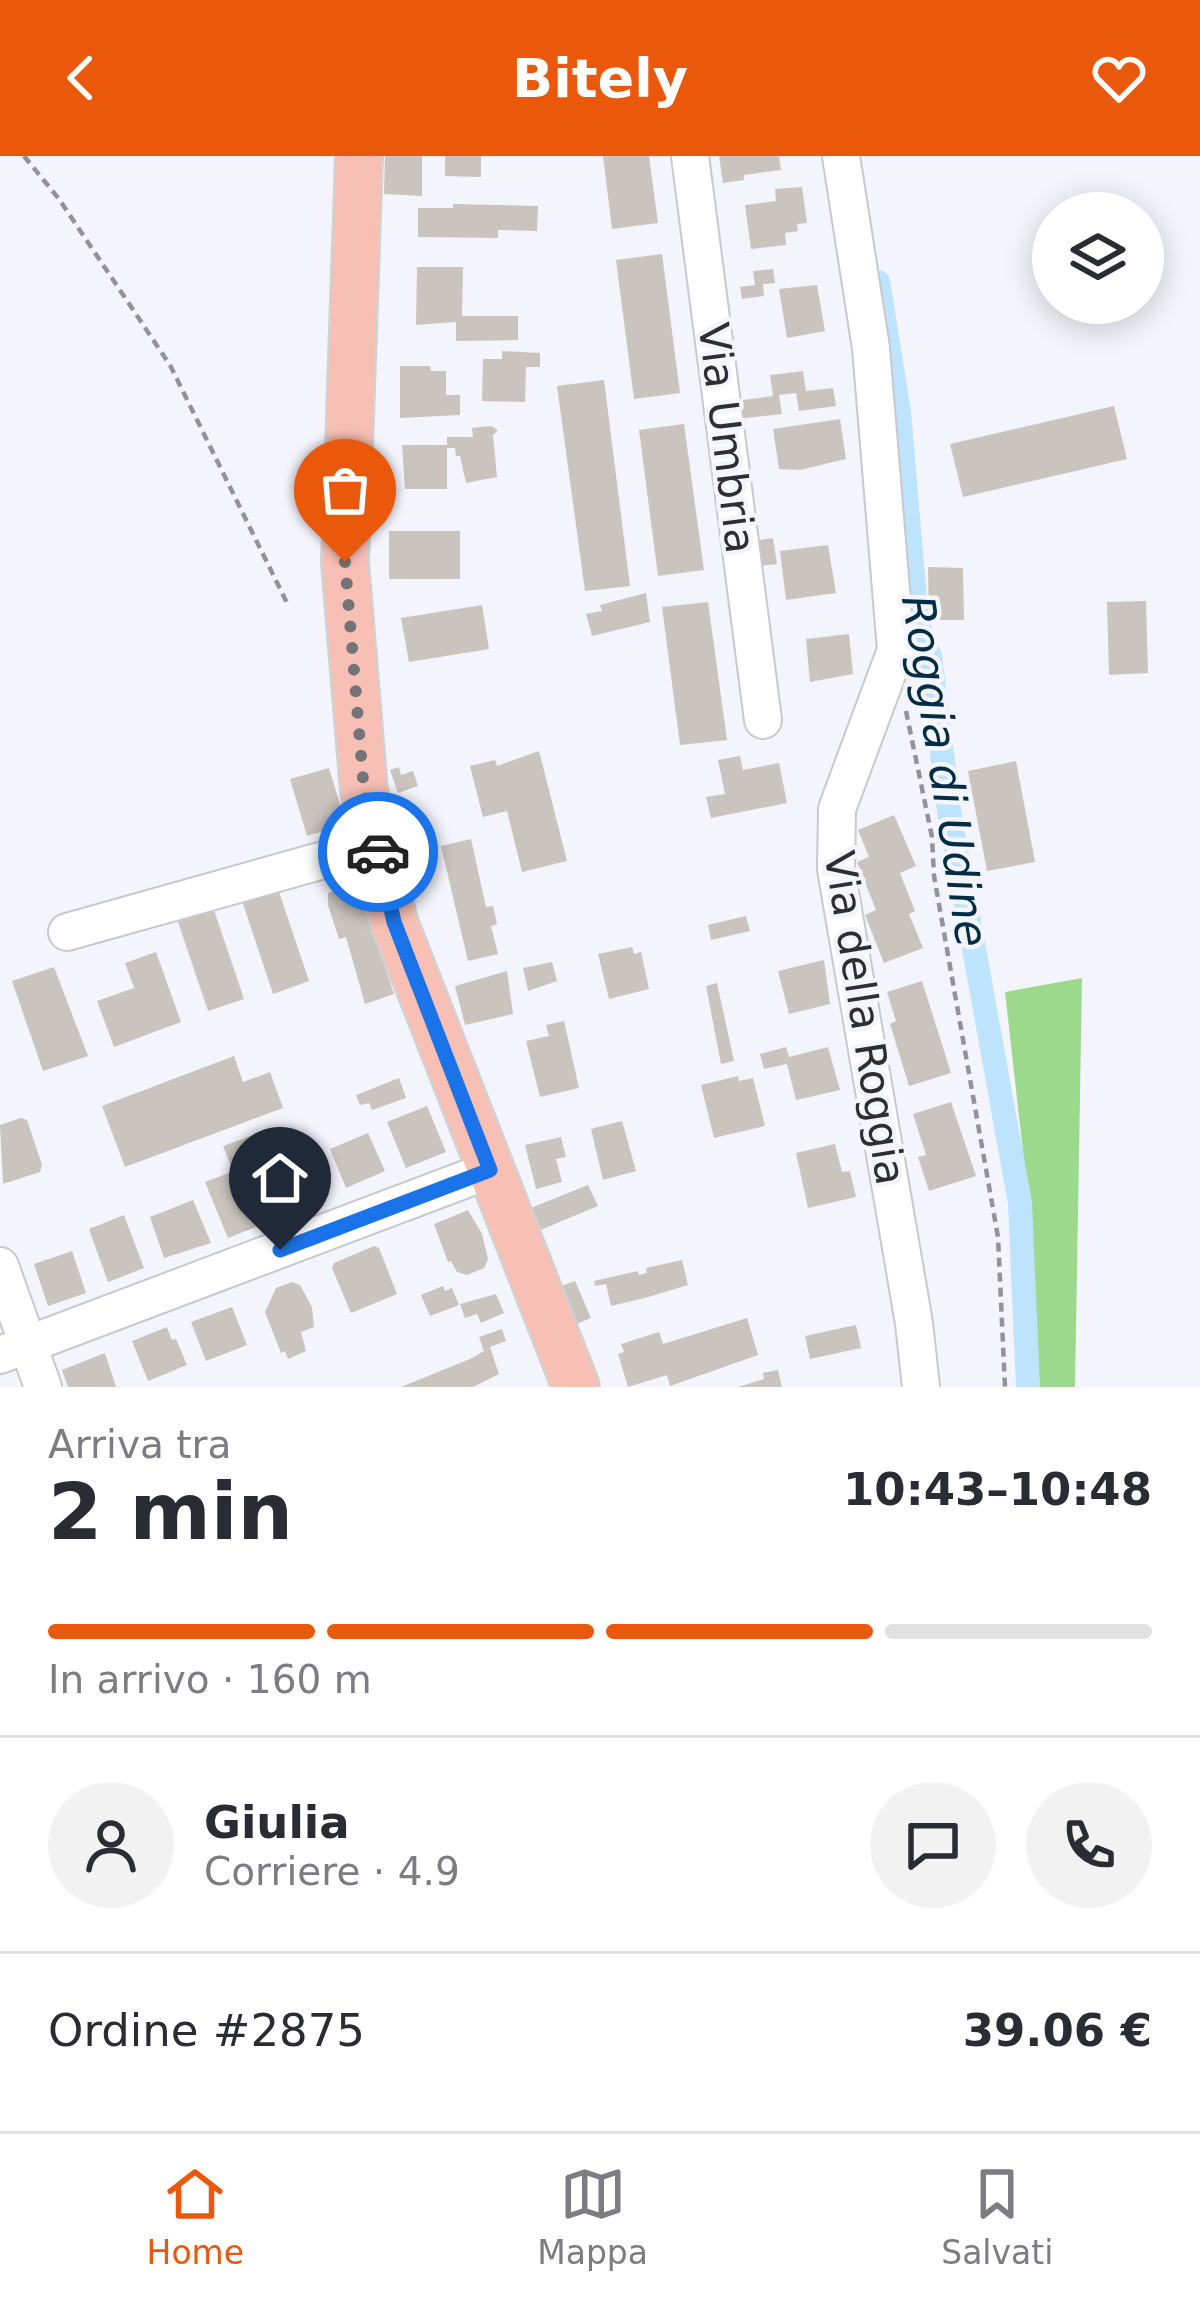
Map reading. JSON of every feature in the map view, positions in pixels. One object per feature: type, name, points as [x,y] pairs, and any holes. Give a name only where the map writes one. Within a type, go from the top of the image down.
[{"type":"main road","points":[[358,156],[345,562],[364,791],[394,922],[576,1387]]},
{"type":"street","name":"Via Umbria","points":[[690,156],[764,720]]},
{"type":"street","name":"Via della Roggia","points":[[842,156],[871,348],[896,650],[837,809],[836,869],[921,1387]]},
{"type":"street","points":[[67,932],[377,845]]},
{"type":"street","points":[[14,1350],[490,1170]]},
{"type":"street","points":[[0,1266],[14,1350],[43,1387]]},
{"type":"path","points":[[24,156],[59,199],[170,365],[287,603]]},
{"type":"path","points":[[904,703],[932,837],[934,876],[998,1237],[1005,1387]]},
{"type":"green space","points":[[1082,978],[1075,1387],[1038,1387],[1029,1205],[1005,992]]},
{"type":"building","points":[[385,156],[422,156],[422,196],[384,194]]},
{"type":"building","points":[[445,156],[481,156],[481,177],[445,176]]},
{"type":"building","points":[[603,156],[649,156],[658,223],[612,229]]},
{"type":"building","points":[[719,156],[779,156],[781,170],[723,183]]},
{"type":"building","points":[[802,187],[807,223],[785,233],[786,245],[751,249],[745,205],[776,201],[775,189]]},
{"type":"building","points":[[453,204],[538,206],[537,231],[498,230],[498,238],[418,237],[418,208],[453,208]]},
{"type":"building","points":[[662,254],[680,393],[634,399],[616,260]]},
{"type":"building","points":[[417,267],[463,267],[462,316],[518,316],[518,340],[456,341],[456,322],[416,325]]},
{"type":"building","points":[[773,269],[775,283],[763,284],[764,296],[742,299],[740,287],[755,285],[753,271]]},
{"type":"building","points":[[817,285],[825,331],[787,338],[779,289]]},
{"type":"building","points":[[502,351],[540,353],[540,367],[526,367],[525,402],[482,401],[483,359],[502,359]]},
{"type":"building","points":[[400,366],[446,371],[446,395],[460,395],[460,415],[400,418]]},
{"type":"building","points":[[803,371],[806,391],[833,388],[836,406],[799,411],[796,393],[779,395],[782,414],[738,419],[736,401],[773,396],[770,375]]},
{"type":"building","points":[[604,380],[630,586],[585,591],[557,386]]},
{"type":"building","points":[[1114,406],[1127,459],[963,497],[950,444]]},
{"type":"building","points":[[840,419],[846,459],[800,470],[779,469],[773,429]]},
{"type":"building","points":[[684,424],[704,570],[658,576],[639,430]]},
{"type":"building","points":[[472,428],[498,430],[493,435],[497,477],[466,483],[460,456],[455,448],[447,448],[447,489],[405,489],[402,445],[447,445],[447,437],[473,437]]},
{"type":"building","points":[[389,531],[460,531],[460,579],[389,579]]},
{"type":"building","points":[[773,538],[777,564],[757,566],[754,541]]},
{"type":"building","points":[[828,545],[836,593],[786,600],[780,551]]},
{"type":"building","points":[[928,567],[963,568],[964,620],[929,620]]},
{"type":"building","points":[[646,593],[650,622],[592,636],[586,614],[602,611],[600,605]]},
{"type":"building","points":[[1146,601],[1148,673],[1109,675],[1107,602]]},
{"type":"building","points":[[708,602],[727,740],[680,745],[662,607]]},
{"type":"building","points":[[482,605],[489,649],[409,662],[401,618]]},
{"type":"building","points":[[849,634],[853,674],[810,682],[806,639]]},
{"type":"building","points":[[539,751],[567,861],[522,872],[507,811],[483,817],[470,766],[495,760],[497,766]]},
{"type":"building","points":[[740,756],[743,770],[779,763],[787,803],[711,818],[706,797],[725,794],[718,760]]},
{"type":"building","points":[[1016,761],[1035,862],[987,871],[968,771]]},
{"type":"building","points":[[399,767],[401,775],[413,771],[418,786],[398,793],[390,770]]},
{"type":"building","points":[[329,768],[346,824],[307,836],[290,779]]},
{"type":"building","points":[[894,815],[916,866],[900,873],[923,948],[884,963],[865,915],[876,910],[857,862],[869,857],[858,830]]},
{"type":"building","points":[[409,834],[421,886],[404,889],[390,838]]},
{"type":"building","points":[[471,839],[486,907],[493,906],[497,924],[491,926],[498,954],[468,961],[441,846]]},
{"type":"building","points":[[277,886],[309,981],[273,994],[241,898]]},
{"type":"building","points":[[347,887],[351,898],[361,895],[394,994],[365,1004],[346,937],[339,939],[328,905],[328,893]]},
{"type":"building","points":[[212,904],[244,999],[208,1011],[176,916]]},
{"type":"building","points":[[746,916],[750,931],[711,940],[708,925]]},
{"type":"building","points":[[632,947],[634,954],[641,952],[649,989],[609,999],[598,954]]},
{"type":"building","points":[[156,952],[181,1022],[114,1047],[97,1001],[134,988],[125,963]]},
{"type":"building","points":[[824,960],[830,1004],[789,1014],[778,971]]},
{"type":"building","points":[[552,962],[557,981],[528,991],[523,968]]},
{"type":"building","points":[[54,967],[88,1056],[43,1071],[12,981]]},
{"type":"building","points":[[507,971],[513,1014],[465,1025],[455,986]]},
{"type":"building","points":[[922,981],[951,1073],[909,1086],[890,1024],[896,1021],[887,992]]},
{"type":"building","points":[[717,983],[734,1061],[721,1064],[706,986]]},
{"type":"building","points":[[564,1021],[579,1088],[540,1097],[526,1041],[549,1036],[546,1025]]},
{"type":"building","points":[[786,1047],[789,1057],[828,1047],[840,1090],[796,1100],[787,1064],[764,1069],[760,1054]]},
{"type":"building","points":[[234,1056],[243,1082],[270,1072],[283,1108],[125,1167],[102,1106]]},
{"type":"building","points":[[738,1076],[739,1081],[753,1078],[765,1126],[714,1138],[701,1085]]},
{"type":"building","points":[[399,1078],[406,1098],[372,1110],[369,1103],[360,1105],[356,1095]]},
{"type":"building","points":[[951,1102],[976,1176],[929,1191],[918,1157],[926,1155],[913,1114]]},
{"type":"building","points":[[427,1106],[446,1152],[406,1168],[387,1122]]},
{"type":"building","points":[[27,1120],[42,1165],[40,1172],[3,1184],[0,1125]]},
{"type":"building","points":[[622,1121],[636,1171],[603,1180],[591,1129]]},
{"type":"building","points":[[368,1133],[385,1171],[346,1188],[330,1149]]},
{"type":"building","points":[[256,1134],[259,1142],[249,1145],[254,1157],[231,1166],[223,1146]]},
{"type":"building","points":[[561,1137],[566,1157],[556,1159],[562,1182],[536,1189],[525,1145]]},
{"type":"building","points":[[835,1144],[842,1172],[850,1171],[856,1197],[808,1208],[796,1153]]},
{"type":"building","points":[[309,1147],[329,1195],[285,1212],[266,1164]]},
{"type":"building","points":[[249,1165],[271,1221],[228,1238],[205,1182]]},
{"type":"building","points":[[588,1185],[598,1206],[531,1234],[521,1212]]},
{"type":"building","points":[[193,1200],[211,1243],[164,1258],[150,1217]]},
{"type":"building","points":[[468,1210],[482,1234],[488,1259],[484,1268],[467,1275],[448,1262],[434,1224]]},
{"type":"building","points":[[124,1215],[144,1268],[108,1282],[89,1229]]},
{"type":"building","points":[[374,1246],[379,1248],[397,1294],[351,1313],[332,1268]]},
{"type":"building","points":[[72,1251],[86,1293],[48,1306],[34,1264]]},
{"type":"building","points":[[682,1260],[688,1285],[645,1298],[611,1306],[606,1284],[595,1286],[594,1281],[638,1271],[639,1275],[647,1273],[646,1268]]},
{"type":"building","points":[[575,1281],[591,1318],[567,1328],[551,1290]]},
{"type":"building","points":[[292,1282],[300,1285],[312,1307],[314,1327],[301,1332],[306,1351],[288,1359],[285,1351],[281,1353],[265,1312],[276,1288]]},
{"type":"building","points":[[443,1286],[445,1291],[452,1288],[459,1305],[430,1316],[421,1295]]},
{"type":"building","points":[[496,1294],[504,1313],[481,1323],[477,1314],[465,1318],[460,1304]]},
{"type":"building","points":[[232,1307],[247,1345],[206,1361],[191,1322]]},
{"type":"building","points":[[747,1318],[758,1355],[670,1386],[667,1375],[628,1387],[618,1354],[624,1352],[621,1344],[659,1332],[663,1344]]},
{"type":"building","points":[[856,1325],[861,1348],[810,1359],[805,1336]]},
{"type":"building","points":[[167,1327],[187,1365],[148,1381],[132,1341]]},
{"type":"building","points":[[502,1329],[506,1341],[490,1347],[499,1374],[473,1387],[401,1387],[484,1351],[479,1337]]},
{"type":"building","points":[[105,1353],[116,1387],[68,1387],[62,1370]]},
{"type":"building","points":[[778,1370],[782,1387],[738,1387],[764,1379],[763,1373]]},
{"type":"waterway","name":"Roggia di Udine","points":[[878,282],[899,412],[917,623],[930,656],[949,811],[1020,1203],[1028,1387]]},
{"type":"way so far","points":[[345,562],[364,791],[378,852]]},
{"type":"route","points":[[280,1250],[490,1170],[394,922],[378,852]]}]
